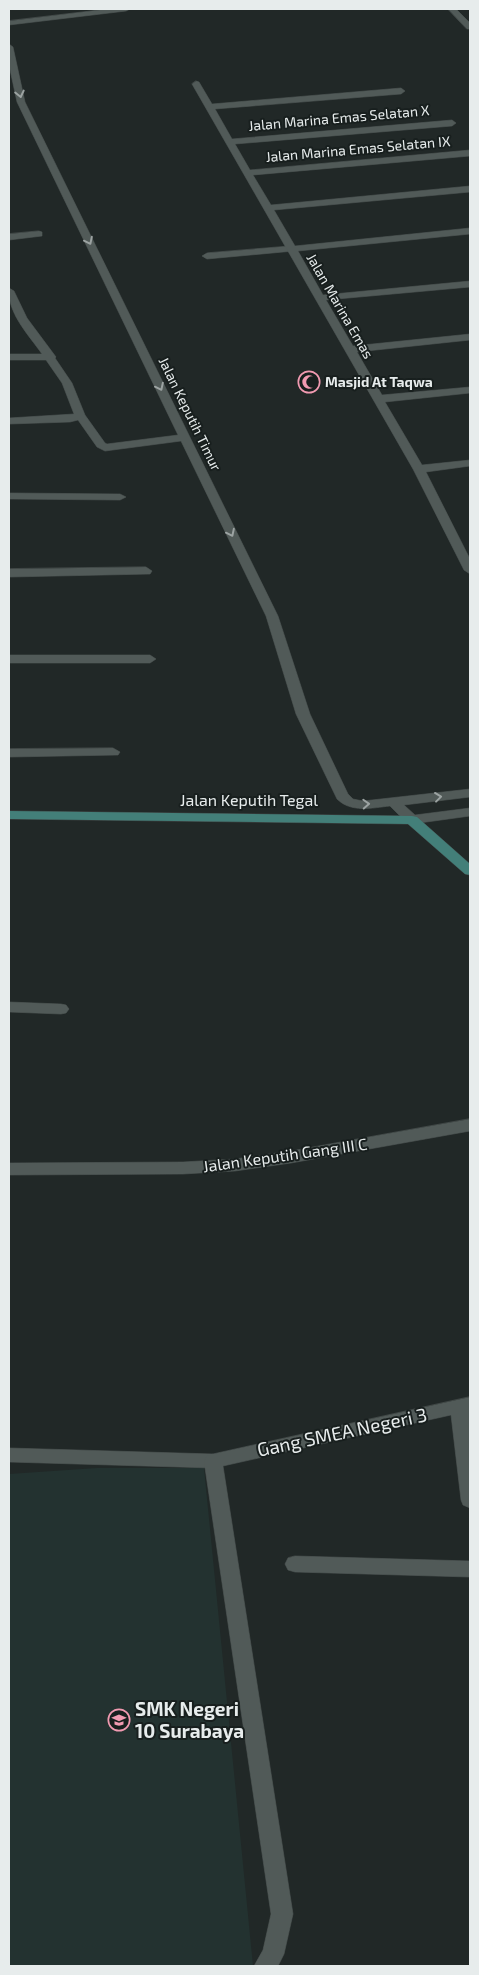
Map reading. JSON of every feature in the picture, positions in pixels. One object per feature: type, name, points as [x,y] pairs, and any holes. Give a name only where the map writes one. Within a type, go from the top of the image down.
[{"type":"main road","name":"Jalan Keputih Tegal","points":[[9,815],[412,820]]},
{"type":"main road","points":[[412,820],[470,871]]},
{"type":"street","points":[[9,23],[92,11],[126,9]]},
{"type":"street","points":[[452,9],[470,27]]},
{"type":"street","name":"Jalan Keputih Timur","points":[[9,47],[21,102],[272,616],[303,714],[342,796],[345,800],[358,805],[394,802]]},
{"type":"street","name":"Jalan Marina Emas","points":[[196,84],[419,469],[470,570]]},
{"type":"street","points":[[209,107],[401,91]]},
{"type":"street","name":"Jalan Marina Emas Selatan X","points":[[229,142],[452,122]]},
{"type":"street","name":"Jalan Marina Emas Selatan IX","points":[[248,173],[470,153]]},
{"type":"street","points":[[268,208],[470,189]]},
{"type":"street","points":[[291,249],[470,231]]},
{"type":"street","points":[[9,237],[40,234]]},
{"type":"street","points":[[320,298],[470,284]]},
{"type":"street","points":[[9,294],[22,318],[51,357],[67,383],[75,417]]},
{"type":"street","points":[[350,350],[470,337]]},
{"type":"street","points":[[9,358],[51,357]]},
{"type":"street","points":[[378,399],[470,390]]},
{"type":"street","points":[[9,421],[75,417],[90,427],[100,445],[105,448],[184,437]]},
{"type":"street","points":[[419,469],[470,462]]},
{"type":"street","points":[[9,496],[120,497]]},
{"type":"street","points":[[9,573],[146,571]]},
{"type":"street","points":[[9,660],[150,659]]},
{"type":"street","points":[[9,753],[113,752]]},
{"type":"street","points":[[394,802],[470,793]]},
{"type":"street","points":[[394,802],[412,820],[470,812]]},
{"type":"street","points":[[9,1007],[60,1009]]},
{"type":"street","name":"Jalan Keputih Gang III C","points":[[9,1169],[183,1168],[236,1164],[301,1156],[470,1125]]},
{"type":"street","points":[[465,1405],[470,1500]]},
{"type":"street","name":"Gang SMEA Negeri 3","points":[[213,1461],[465,1405]]},
{"type":"street","points":[[213,1461],[282,1914],[272,1954],[265,1966]]},
{"type":"street","points":[[295,1564],[470,1569]]},
{"type":"lane","points":[[207,256],[291,249]]},
{"type":"lane","points":[[9,1455],[213,1461]]},
{"type":"shaded area","name":"SMK Negeri 10 Surabaya","points":[[97,1468],[204,1468],[253,1966],[9,1966],[9,1474]]},
{"type":"place","name":"Masjid At Taqwa","points":[[309,382]]},
{"type":"place","name":"SMK Negeri 10 Surabaya","points":[[119,1720]]}]
